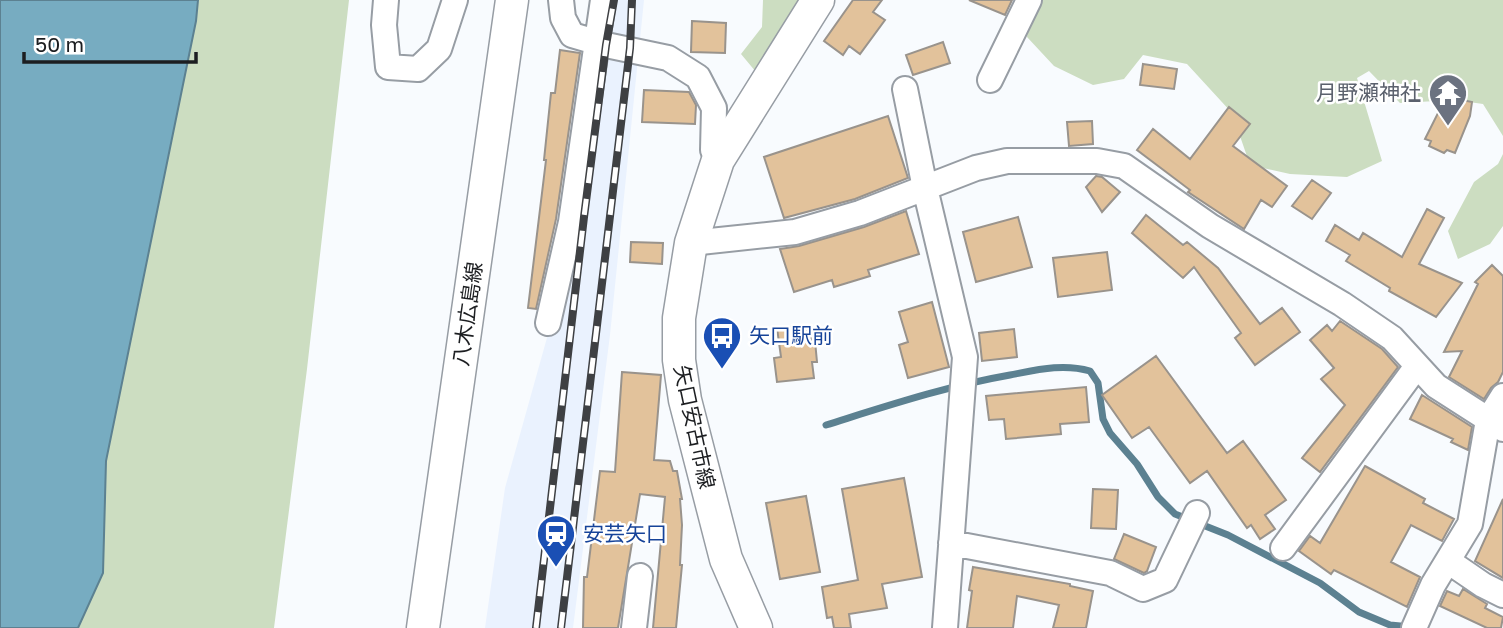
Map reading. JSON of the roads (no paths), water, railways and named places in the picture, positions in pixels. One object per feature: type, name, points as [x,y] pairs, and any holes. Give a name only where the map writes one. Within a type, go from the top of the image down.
[{"type":"main road","name":"八木広島線","points":[[423,628],[512,0]]},
{"type":"main road","name":"矢口安古市線","points":[[756,628],[726,559],[685,400],[679,360],[679,318],[691,243],[718,160],[818,0]]},
{"type":"street","points":[[386,0],[384,25],[388,67],[418,69],[439,49],[455,0]]},
{"type":"street","points":[[561,0],[563,18],[572,35],[668,58],[698,77],[714,108],[713,150],[718,160]]},
{"type":"street","points":[[548,323],[571,222],[603,0]]},
{"type":"street","points":[[990,80],[1029,0]]},
{"type":"street","points":[[905,89],[925,188],[965,357],[946,628]]},
{"type":"street","points":[[691,243],[795,232],[860,213],[976,168],[1007,161],[1097,161],[1124,166],[1210,226],[1342,304],[1392,338],[1436,386],[1496,425]]},
{"type":"street","points":[[1283,548],[1417,366]]},
{"type":"street","points":[[1414,628],[1433,585],[1470,524],[1503,396]]},
{"type":"street","points":[[951,543],[1110,573],[1143,589],[1165,580],[1197,513]]},
{"type":"street","points":[[1448,561],[1503,595]]},
{"type":"street","points":[[634,628],[640,576]]},
{"type":"water","points":[[0,0],[198,0],[196,21],[106,461],[103,573],[78,628],[0,628]]},
{"type":"waterway","points":[[826,425],[917,397],[1030,371],[1050,368],[1090,371],[1098,383],[1103,419],[1110,433],[1137,464],[1158,497],[1175,514],[1228,535],[1320,583],[1359,612],[1390,625],[1411,627]]},
{"type":"railway","points":[[536,628],[584,217],[614,0]]},
{"type":"railway","points":[[561,628],[630,48],[632,0]]},
{"type":"place","name":"月野瀬神社","points":[[1448,127]]},
{"type":"place","name":"矢口駅前","points":[[722,370]]},
{"type":"place","name":"安芸矢口","points":[[556,568]]}]
